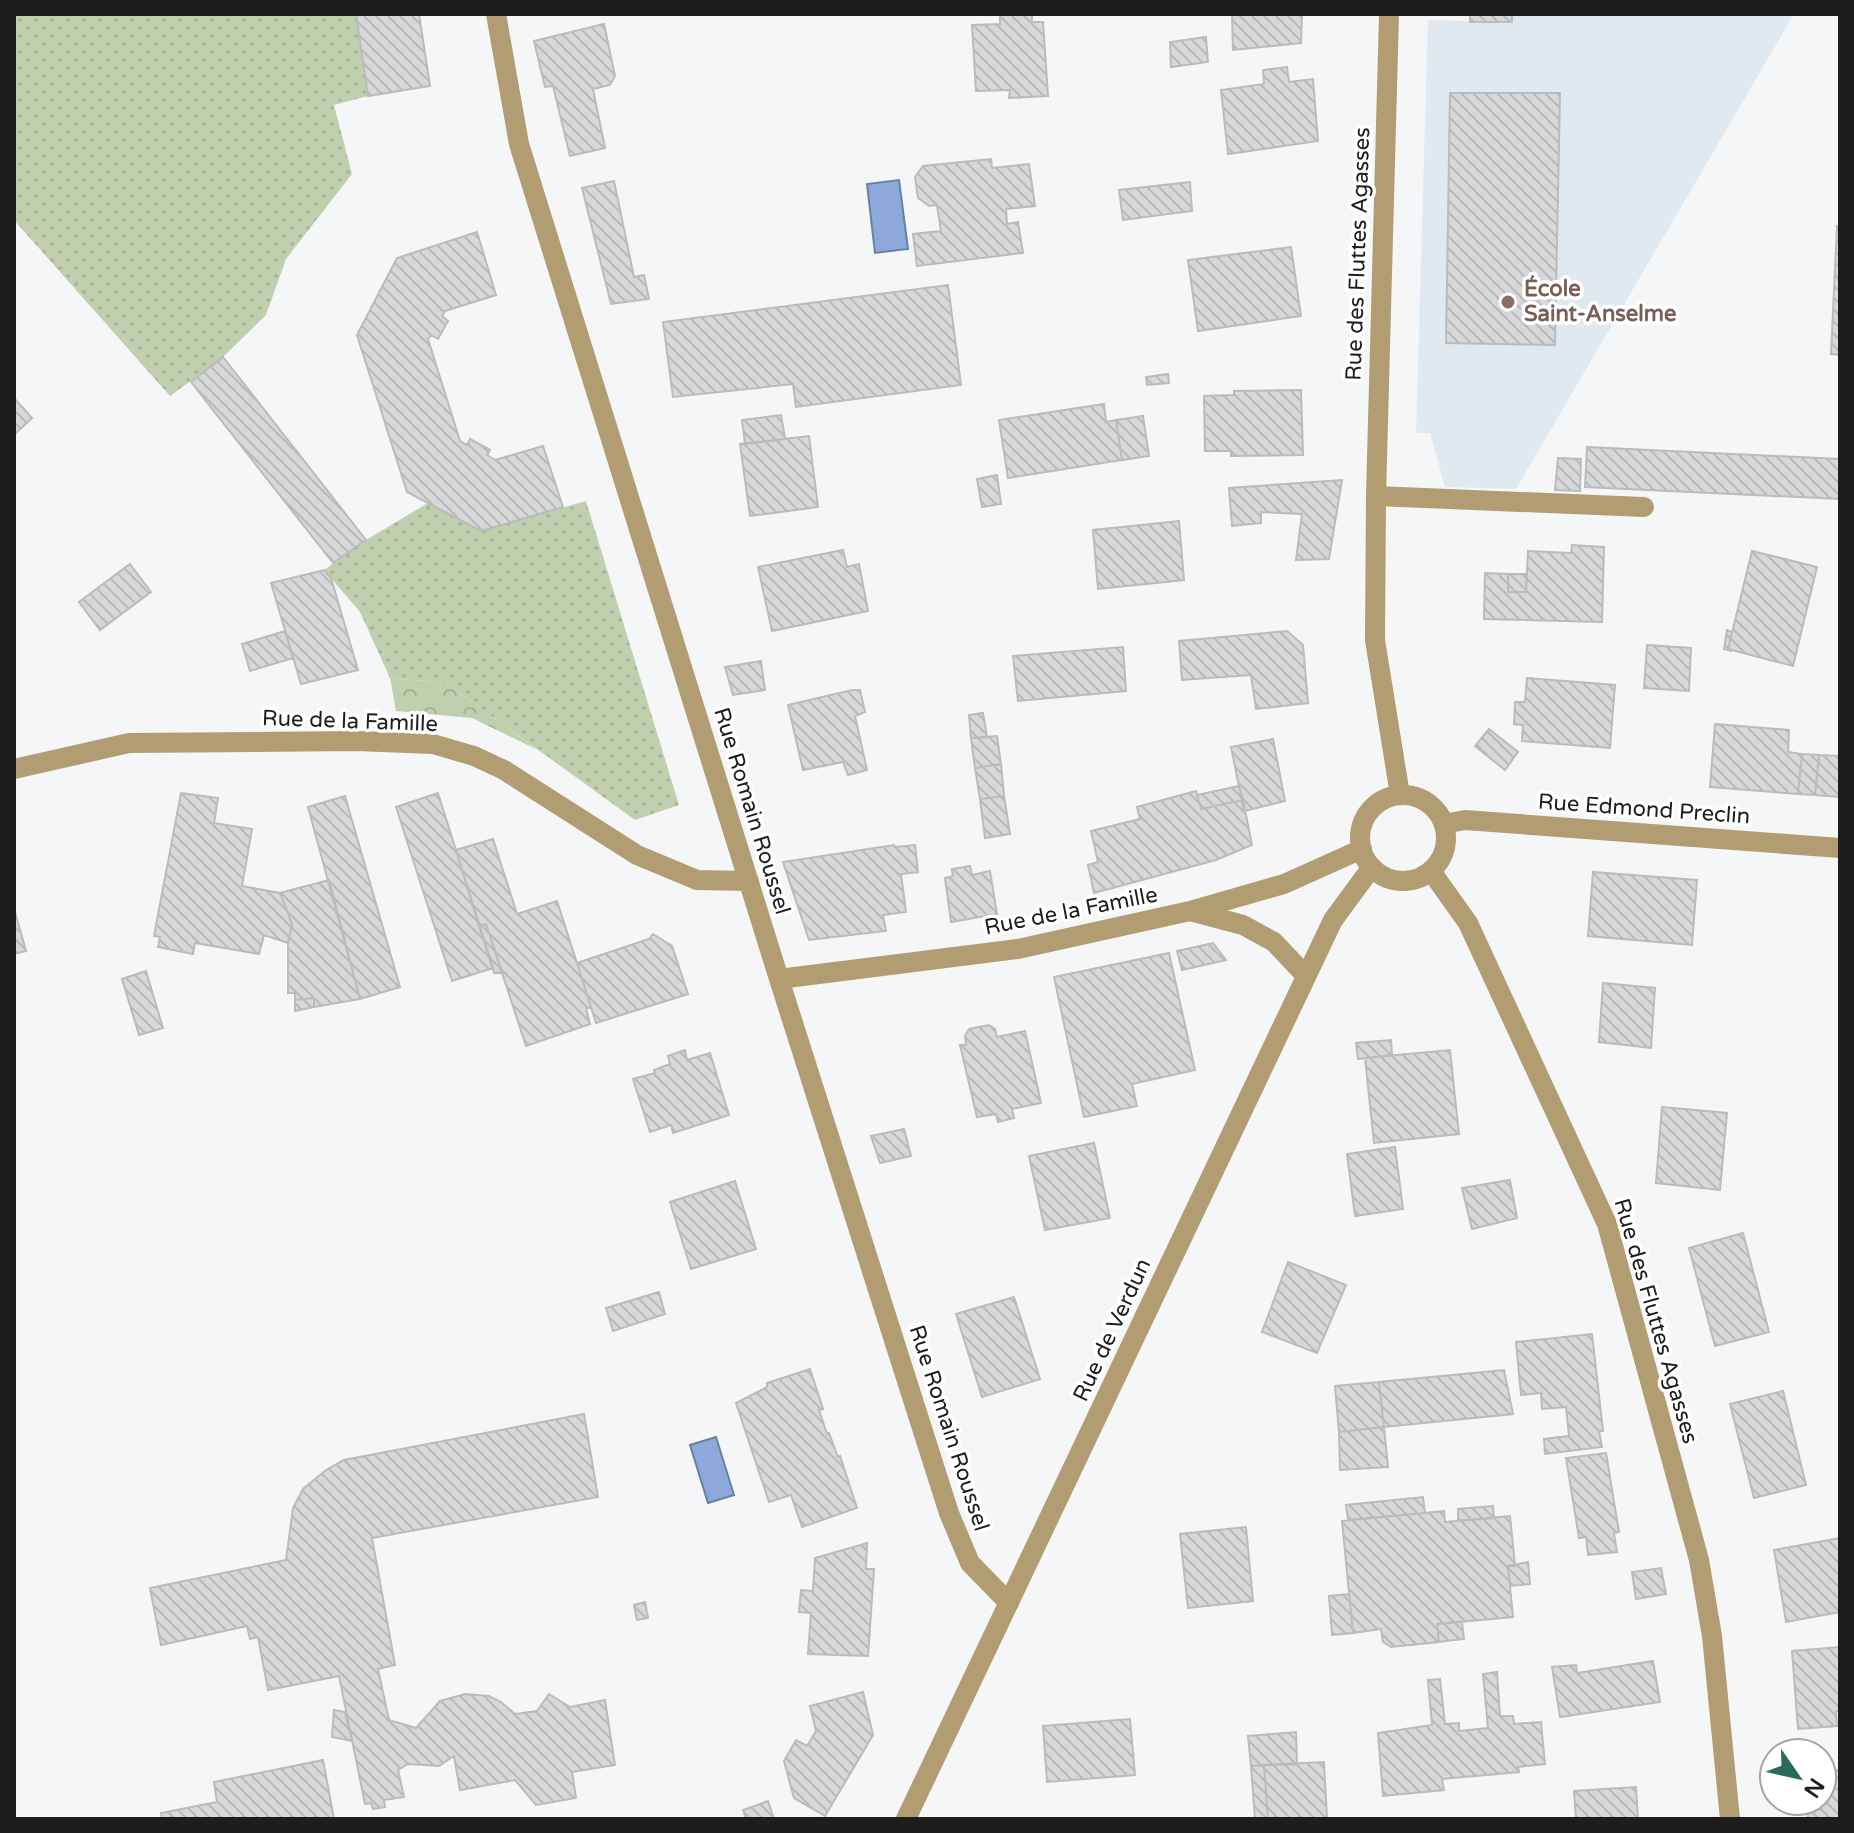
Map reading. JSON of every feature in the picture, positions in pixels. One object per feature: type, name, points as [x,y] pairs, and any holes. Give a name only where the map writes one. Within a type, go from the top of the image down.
[{"type":"street","name":"Rue Romain Roussel","points":[[496,14],[519,144],[949,1513],[970,1563],[1009,1603]]},
{"type":"street","name":"Rue des Fluttes Agasses","points":[[1389,14],[1375,640],[1400,795]]},
{"type":"street","points":[[1376,496],[1644,507]]},
{"type":"street","name":"Rue de la Famille","points":[[14,769],[129,743],[356,741],[433,744],[474,756],[504,770],[637,855],[697,880],[749,881]]},
{"type":"street","points":[[1400,795],[1423,799],[1435,808],[1444,824],[1446,848],[1431,871],[1418,879],[1390,879],[1372,867],[1362,849],[1363,821],[1382,800],[1400,795]]},
{"type":"street","name":"Rue Edmond Preclin","points":[[1444,824],[1465,820],[1840,848]]},
{"type":"street","name":"Rue de la Famille","points":[[779,979],[1018,949],[1190,911],[1284,884],[1362,849]]},
{"type":"street","name":"Rue de Verdun","points":[[906,1819],[1333,920],[1372,867]]},
{"type":"street","name":"Rue des Fluttes Agasses","points":[[1431,871],[1468,923],[1607,1224],[1699,1560],[1712,1636],[1730,1819]]},
{"type":"street","points":[[1190,911],[1243,925],[1274,942],[1306,976]]},
{"type":"shaded area","points":[[1512,14],[1794,14],[1516,489],[1445,487],[1430,433],[1416,433],[1428,20],[1512,22]]},
{"type":"green space","points":[[14,14],[356,14],[368,96],[334,105],[352,174],[286,259],[266,315],[223,357],[170,396],[14,220]]},
{"type":"green space","points":[[586,501],[679,805],[635,820],[446,683],[390,678],[360,612],[324,570],[366,540],[428,503],[482,531]]},
{"type":"green space","points":[[390,678],[446,683],[538,750],[472,718],[396,711]]},
{"type":"water","points":[[899,180],[908,249],[875,253],[867,184]]},
{"type":"water","points":[[716,1437],[734,1495],[708,1503],[690,1445]]},
{"type":"building","points":[[356,14],[419,14],[430,86],[368,96]]},
{"type":"building","points":[[1000,14],[1032,14],[1032,22],[1043,22],[1048,96],[1009,98],[1010,90],[976,91],[972,25],[1000,24]]},
{"type":"building","points":[[1232,14],[1302,14],[1301,43],[1233,50]]},
{"type":"building","points":[[1470,14],[1512,14],[1512,22],[1470,22]]},
{"type":"building","points":[[604,24],[615,76],[610,85],[593,89],[605,148],[570,156],[553,86],[545,87],[534,41]]},
{"type":"building","points":[[1206,37],[1208,62],[1171,67],[1170,42]]},
{"type":"building","points":[[1287,67],[1289,82],[1313,79],[1318,141],[1228,154],[1221,90],[1264,84],[1263,70]]},
{"type":"building","points":[[1450,93],[1560,93],[1555,345],[1446,343]]},
{"type":"building","points":[[991,159],[992,168],[1029,164],[1035,206],[1006,209],[1007,224],[1018,222],[1023,253],[917,266],[913,234],[941,231],[937,205],[929,206],[918,198],[915,177],[923,166]]},
{"type":"building","points":[[614,181],[634,277],[644,275],[649,299],[611,304],[582,188]]},
{"type":"building","points":[[1190,182],[1192,211],[1123,220],[1119,190]]},
{"type":"building","points":[[1837,226],[1840,227],[1840,355],[1831,354]]},
{"type":"building","points":[[477,232],[496,295],[445,311],[442,316],[448,321],[438,339],[431,335],[428,339],[460,441],[467,445],[470,439],[490,450],[487,455],[495,460],[543,446],[563,507],[481,531],[407,492],[357,335],[397,258]]},
{"type":"building","points":[[1291,247],[1301,316],[1198,331],[1188,260]]},
{"type":"building","points":[[948,285],[961,385],[796,407],[793,384],[673,397],[663,322]]},
{"type":"building","points":[[223,357],[366,540],[333,563],[191,382]]},
{"type":"building","points":[[1168,374],[1169,383],[1147,385],[1146,377]]},
{"type":"building","points":[[1301,390],[1303,455],[1231,456],[1231,451],[1205,451],[1204,396],[1234,395],[1234,391]]},
{"type":"building","points":[[14,398],[32,418],[14,435]]},
{"type":"building","points":[[1104,404],[1106,422],[1116,420],[1122,460],[1008,478],[999,420]]},
{"type":"building","points":[[781,415],[785,439],[745,444],[742,420]]},
{"type":"building","points":[[1143,416],[1149,456],[1122,460],[1116,420]]},
{"type":"building","points":[[809,436],[818,507],[750,516],[740,444]]},
{"type":"building","points":[[1587,447],[1840,459],[1840,499],[1585,487]]},
{"type":"building","points":[[1558,458],[1581,459],[1580,491],[1555,490]]},
{"type":"building","points":[[997,475],[1001,504],[982,507],[977,479]]},
{"type":"building","points":[[1342,480],[1329,559],[1296,560],[1302,514],[1261,512],[1261,523],[1232,526],[1229,488]]},
{"type":"building","points":[[1179,521],[1184,580],[1098,589],[1093,530]]},
{"type":"building","points":[[1572,545],[1604,547],[1602,622],[1484,619],[1485,573],[1508,574],[1508,592],[1526,592],[1528,551],[1571,553]]},
{"type":"building","points":[[843,550],[847,567],[859,564],[868,611],[772,631],[758,567]]},
{"type":"building","points":[[1752,551],[1817,567],[1793,666],[1728,649]]},
{"type":"building","points":[[130,564],[151,592],[100,630],[79,602]]},
{"type":"building","points":[[324,570],[331,578],[358,670],[301,684],[271,583]]},
{"type":"building","points":[[1508,574],[1527,574],[1526,592],[1508,592]]},
{"type":"building","points":[[1727,630],[1732,632],[1728,649],[1732,651],[1724,649]]},
{"type":"building","points":[[285,631],[293,658],[250,671],[242,644]]},
{"type":"building","points":[[1287,631],[1303,645],[1308,703],[1256,709],[1251,675],[1182,680],[1179,641]]},
{"type":"building","points":[[1647,645],[1691,648],[1689,691],[1644,688]]},
{"type":"building","points":[[1123,647],[1126,691],[1018,701],[1013,656]]},
{"type":"building","points":[[761,661],[765,690],[733,695],[725,667]]},
{"type":"building","points":[[1527,678],[1615,685],[1610,748],[1522,741],[1523,725],[1514,724],[1515,702],[1525,702]]},
{"type":"building","points":[[860,690],[865,712],[855,716],[867,770],[848,775],[843,762],[803,770],[788,705]]},
{"type":"building","points":[[983,713],[987,737],[971,738],[969,715]]},
{"type":"building","points":[[1715,724],[1789,730],[1788,752],[1802,754],[1798,794],[1710,787]]},
{"type":"building","points":[[1489,729],[1518,752],[1505,770],[1475,746]]},
{"type":"building","points":[[997,736],[1001,764],[975,768],[971,738]]},
{"type":"building","points":[[1273,739],[1285,801],[1244,811],[1231,747]]},
{"type":"building","points":[[1802,754],[1819,755],[1815,795],[1798,794]]},
{"type":"building","points":[[1819,755],[1840,756],[1840,797],[1815,795]]},
{"type":"building","points":[[1001,764],[1004,796],[980,799],[975,768]]},
{"type":"building","points":[[1239,786],[1243,800],[1201,809],[1197,795]]},
{"type":"building","points":[[1196,791],[1201,809],[1243,800],[1252,845],[1216,860],[1094,893],[1088,865],[1098,862],[1091,831],[1140,819],[1137,807]]},
{"type":"building","points":[[181,793],[218,798],[214,823],[252,829],[242,886],[280,893],[292,924],[288,943],[264,935],[259,954],[195,943],[193,954],[158,947],[160,937],[154,936]]},
{"type":"building","points":[[438,793],[493,968],[452,981],[396,807]]},
{"type":"building","points":[[345,796],[400,987],[360,999],[308,807]]},
{"type":"building","points":[[1004,796],[1010,834],[985,838],[980,799]]},
{"type":"building","points":[[493,839],[517,914],[557,901],[591,1007],[586,1008],[590,1024],[526,1046],[486,924],[479,926],[456,850]]},
{"type":"building","points":[[894,845],[915,845],[918,872],[901,874],[906,912],[883,915],[886,931],[809,940],[783,862]]},
{"type":"building","points":[[970,866],[972,875],[990,871],[997,914],[951,922],[945,878],[953,876],[952,869]]},
{"type":"building","points":[[1593,872],[1697,880],[1692,945],[1588,936]]},
{"type":"building","points":[[329,880],[360,999],[314,1007],[314,998],[295,1000],[295,993],[288,993],[288,943],[292,924],[280,893]]},
{"type":"building","points":[[14,908],[26,951],[14,954]]},
{"type":"building","points":[[486,924],[502,972],[494,973],[479,926]]},
{"type":"building","points":[[653,934],[672,946],[688,994],[596,1023],[577,963],[649,939]]},
{"type":"building","points":[[1213,943],[1226,960],[1182,970],[1177,951]]},
{"type":"building","points":[[1169,953],[1195,1070],[1132,1084],[1137,1106],[1084,1117],[1054,977]]},
{"type":"building","points":[[146,971],[163,1028],[139,1035],[122,979]]},
{"type":"building","points":[[1603,983],[1655,988],[1651,1048],[1599,1042]]},
{"type":"building","points":[[314,998],[314,1007],[295,1011],[295,1000]]},
{"type":"building","points":[[989,1025],[995,1029],[997,1037],[1025,1031],[1041,1103],[1012,1109],[1014,1118],[998,1122],[996,1114],[977,1117],[960,1045],[966,1045],[965,1036],[969,1029]]},
{"type":"building","points":[[1391,1040],[1392,1055],[1358,1059],[1356,1043]]},
{"type":"building","points":[[685,1050],[687,1060],[710,1053],[729,1115],[673,1133],[671,1125],[650,1132],[633,1079],[655,1073],[654,1070],[670,1064],[668,1056]]},
{"type":"building","points":[[1450,1050],[1459,1134],[1374,1143],[1365,1058]]},
{"type":"building","points":[[1662,1107],[1727,1113],[1720,1190],[1656,1183]]},
{"type":"building","points":[[904,1129],[911,1156],[880,1163],[871,1136]]},
{"type":"building","points":[[1094,1143],[1110,1218],[1045,1230],[1029,1156]]},
{"type":"building","points":[[1395,1147],[1403,1209],[1355,1216],[1347,1154]]},
{"type":"building","points":[[1510,1180],[1517,1218],[1472,1229],[1462,1188]]},
{"type":"building","points":[[735,1181],[756,1249],[691,1269],[670,1202]]},
{"type":"building","points":[[1743,1233],[1769,1332],[1715,1346],[1689,1248]]},
{"type":"building","points":[[1288,1262],[1346,1285],[1317,1353],[1262,1332]]},
{"type":"building","points":[[659,1292],[665,1314],[613,1331],[606,1308]]},
{"type":"building","points":[[1014,1297],[1040,1379],[982,1397],[956,1314]]},
{"type":"building","points":[[1592,1334],[1603,1431],[1599,1431],[1602,1447],[1545,1454],[1544,1439],[1569,1436],[1566,1407],[1542,1409],[1541,1393],[1521,1395],[1516,1342]]},
{"type":"building","points":[[810,1369],[823,1409],[819,1410],[827,1434],[840,1456],[857,1508],[802,1527],[791,1495],[769,1502],[736,1403],[767,1387],[767,1383]]},
{"type":"building","points":[[1504,1370],[1513,1414],[1384,1427],[1379,1382]]},
{"type":"building","points":[[1379,1382],[1384,1427],[1339,1432],[1335,1386]]},
{"type":"building","points":[[1783,1391],[1806,1485],[1754,1498],[1730,1404]]},
{"type":"building","points":[[584,1414],[598,1497],[372,1538],[395,1665],[378,1669],[389,1720],[416,1728],[440,1701],[465,1694],[489,1696],[515,1714],[537,1711],[549,1694],[570,1707],[605,1700],[615,1765],[572,1772],[576,1798],[536,1805],[515,1780],[460,1790],[454,1756],[439,1766],[408,1764],[398,1770],[404,1797],[384,1800],[385,1807],[373,1809],[371,1803],[365,1804],[339,1676],[268,1690],[258,1637],[250,1639],[247,1626],[161,1645],[150,1588],[286,1560],[293,1508],[303,1489],[344,1460]]},
{"type":"building","points":[[1384,1427],[1388,1467],[1340,1470],[1339,1432]]},
{"type":"building","points":[[1606,1453],[1619,1532],[1614,1533],[1617,1552],[1588,1555],[1586,1537],[1579,1538],[1566,1458]]},
{"type":"building","points":[[1423,1497],[1425,1513],[1348,1520],[1346,1505]]},
{"type":"building","points":[[1493,1506],[1494,1518],[1458,1521],[1458,1509]]},
{"type":"building","points":[[1444,1511],[1445,1522],[1510,1516],[1515,1566],[1508,1566],[1513,1617],[1437,1624],[1439,1642],[1391,1647],[1383,1642],[1381,1629],[1353,1633],[1342,1521]]},
{"type":"building","points":[[1246,1527],[1253,1601],[1188,1608],[1180,1534]]},
{"type":"building","points":[[1840,1538],[1840,1612],[1786,1622],[1774,1550]]},
{"type":"building","points":[[867,1543],[866,1569],[874,1569],[868,1656],[808,1654],[811,1613],[799,1612],[801,1590],[813,1591],[815,1558]]},
{"type":"building","points":[[1528,1562],[1530,1584],[1510,1586],[1508,1566]]},
{"type":"building","points":[[1661,1568],[1666,1594],[1636,1599],[1632,1572]]},
{"type":"building","points":[[1349,1594],[1353,1633],[1332,1635],[1329,1596]]},
{"type":"building","points":[[645,1602],[648,1618],[637,1620],[634,1605]]},
{"type":"building","points":[[1462,1622],[1464,1639],[1439,1642],[1437,1624]]},
{"type":"building","points":[[1840,1647],[1840,1711],[1836,1711],[1837,1726],[1798,1729],[1792,1651]]},
{"type":"building","points":[[1653,1661],[1660,1702],[1560,1717],[1552,1667],[1576,1665],[1577,1673]]},
{"type":"building","points":[[1497,1672],[1500,1716],[1513,1716],[1514,1724],[1541,1722],[1545,1764],[1518,1767],[1519,1772],[1442,1779],[1444,1790],[1383,1796],[1378,1733],[1432,1725],[1428,1680],[1440,1679],[1445,1724],[1459,1723],[1459,1731],[1488,1728],[1483,1674]]},
{"type":"building","points":[[863,1692],[873,1735],[825,1816],[794,1798],[784,1761],[796,1740],[807,1746],[816,1731],[810,1706]]},
{"type":"building","points":[[334,1710],[345,1712],[352,1741],[332,1737]]},
{"type":"building","points":[[1130,1719],[1135,1775],[1047,1782],[1043,1726]]},
{"type":"building","points":[[1296,1732],[1297,1764],[1251,1766],[1248,1736]]},
{"type":"building","points":[[323,1760],[334,1819],[162,1819],[161,1813],[217,1802],[214,1782]]},
{"type":"building","points":[[1324,1762],[1327,1819],[1268,1819],[1264,1765]]},
{"type":"building","points":[[1264,1765],[1268,1819],[1255,1819],[1251,1766]]},
{"type":"building","points":[[1838,1770],[1840,1819],[1808,1819],[1838,1817]]},
{"type":"building","points":[[1636,1787],[1638,1819],[1576,1819],[1574,1791]]},
{"type":"building","points":[[768,1801],[774,1819],[746,1819],[743,1810]]},
{"type":"place","name":"École Saint-Anselme","points":[[1508,302]]}]
